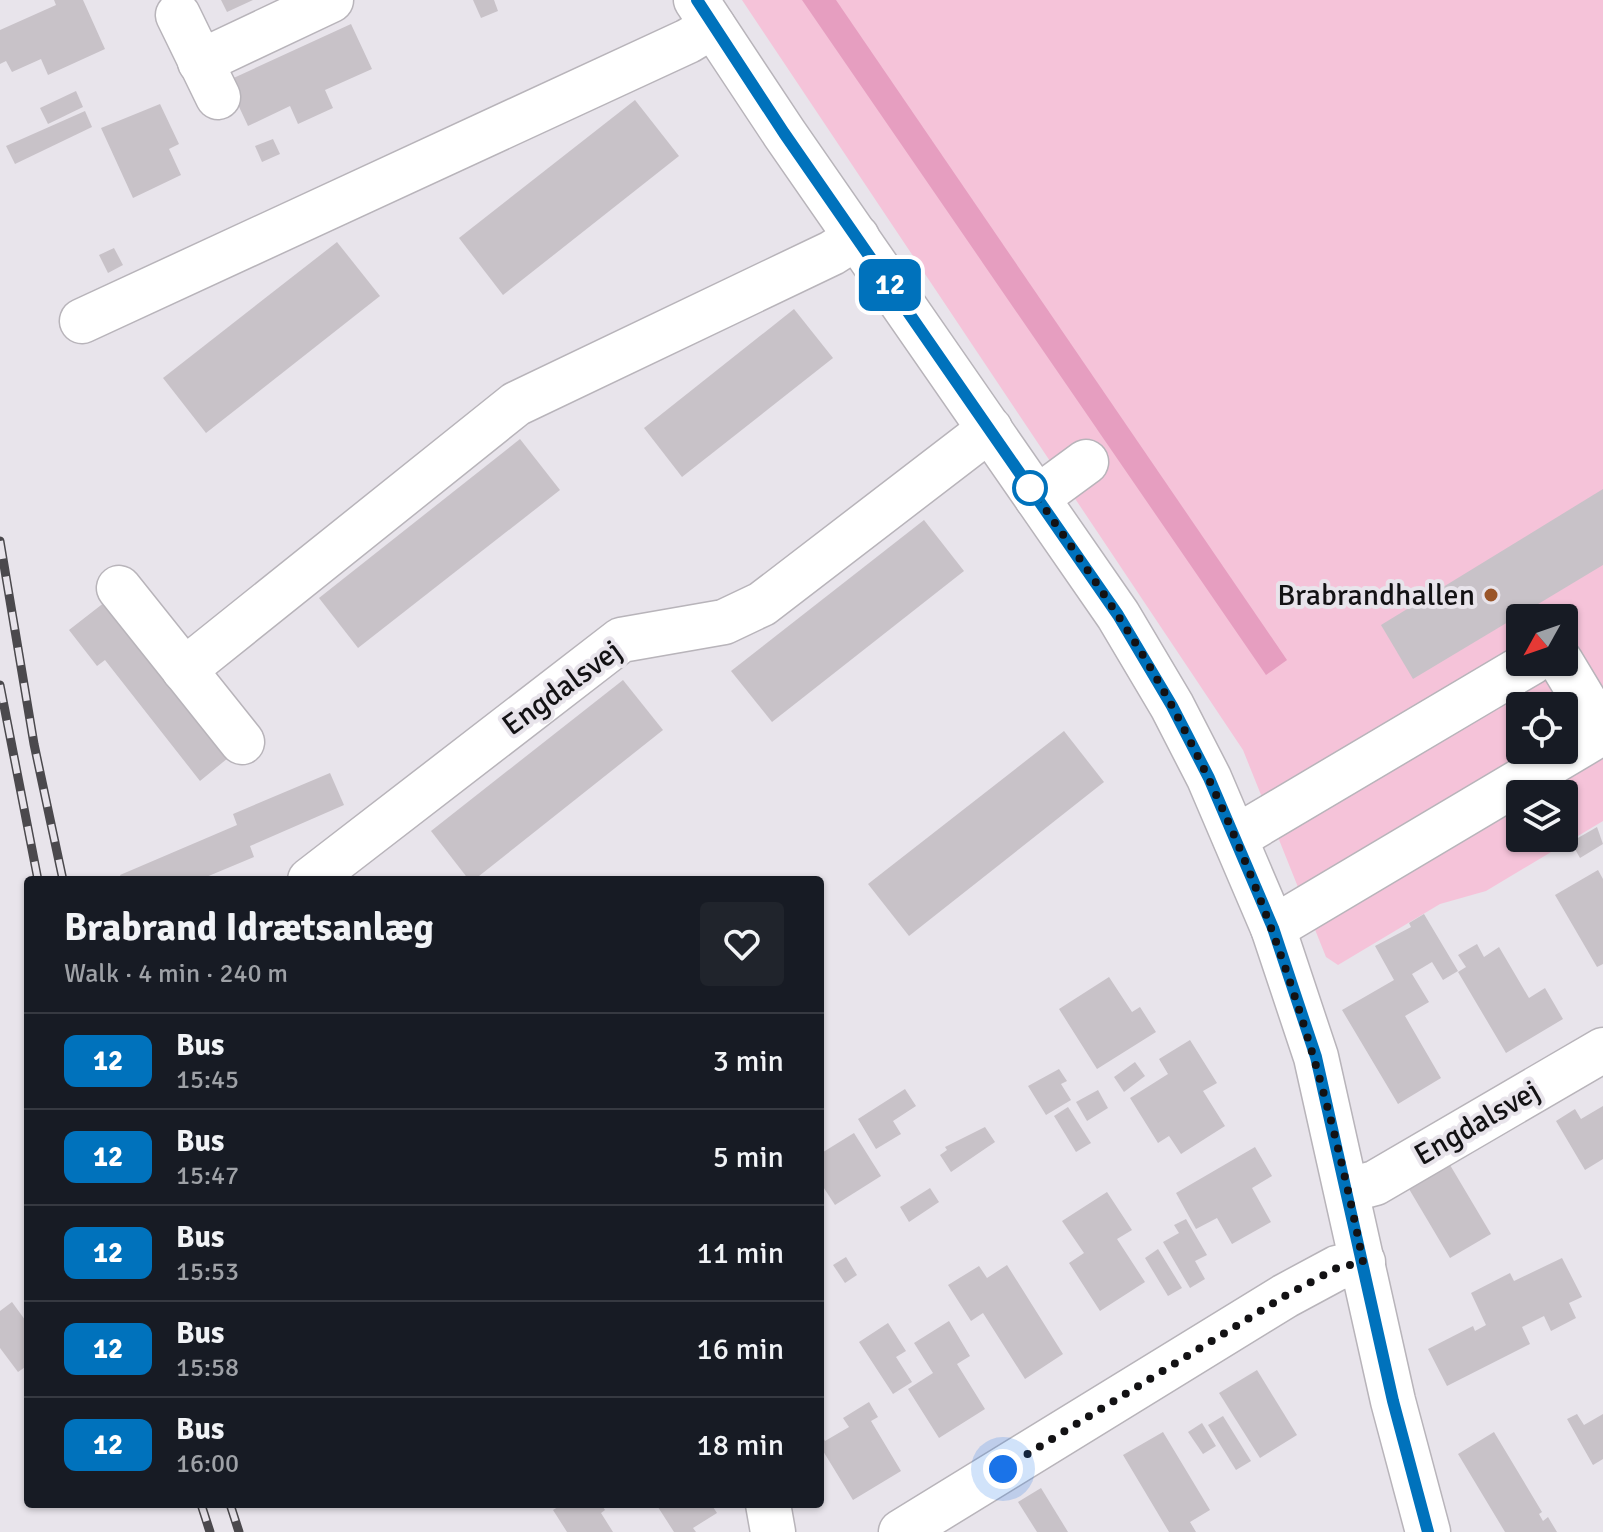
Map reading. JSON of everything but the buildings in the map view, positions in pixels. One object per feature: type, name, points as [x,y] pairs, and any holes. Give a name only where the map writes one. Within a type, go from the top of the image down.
[{"type":"street","points":[[178,15],[209,79],[331,0]]},
{"type":"street","points":[[82,321],[688,41],[705,13],[1146,660],[1191,742],[1273,928],[1316,1057],[1349,1190],[1393,1401],[1428,1532]]},
{"type":"street","points":[[184,670],[516,404],[832,253],[857,237]]},
{"type":"street","name":"Engdalsvej","points":[[312,876],[621,640],[724,622],[762,604],[990,429]]},
{"type":"street","points":[[1037,498],[1086,462]]},
{"type":"street","points":[[119,588],[242,742]]},
{"type":"street","points":[[1235,838],[1508,676]]},
{"type":"street","points":[[1273,928],[1603,732],[1569,676]]},
{"type":"street","name":"Engdalsvej","points":[[1349,1190],[1375,1183],[1603,1050]]},
{"type":"street","points":[[901,1532],[1285,1296],[1337,1268],[1363,1262]]},
{"type":"street","points":[[769,1508],[773,1532]]},
{"type":"shaded area","points":[[742,0],[1603,0],[1603,821],[1578,836],[1578,780],[1506,780],[1506,852],[1551,852],[1486,891],[1440,904],[1338,965],[1326,957],[1243,750]]},
{"type":"shaded area","points":[[802,0],[836,0],[1287,660],[1266,675]]},
{"type":"railway","points":[[0,541],[34,744],[62,876]]},
{"type":"railway","points":[[0,685],[37,876]]},
{"type":"railway","points":[[202,1508],[210,1532]]},
{"type":"railway","points":[[231,1508],[239,1532]]},
{"type":"bus line","name":"12","points":[[697,0],[784,133],[1118,615],[1172,706],[1209,778],[1273,928],[1316,1057],[1349,1190],[1393,1401],[1428,1532]]},
{"type":"place","name":"Brabrandhallen","points":[[1491,595]]},
{"type":"route","points":[[1003,1469],[1285,1296],[1337,1268],[1363,1262],[1334,1123],[1316,1057],[1273,928],[1246,863],[1209,778],[1172,706],[1118,615],[1028,484],[1030,488]]}]
